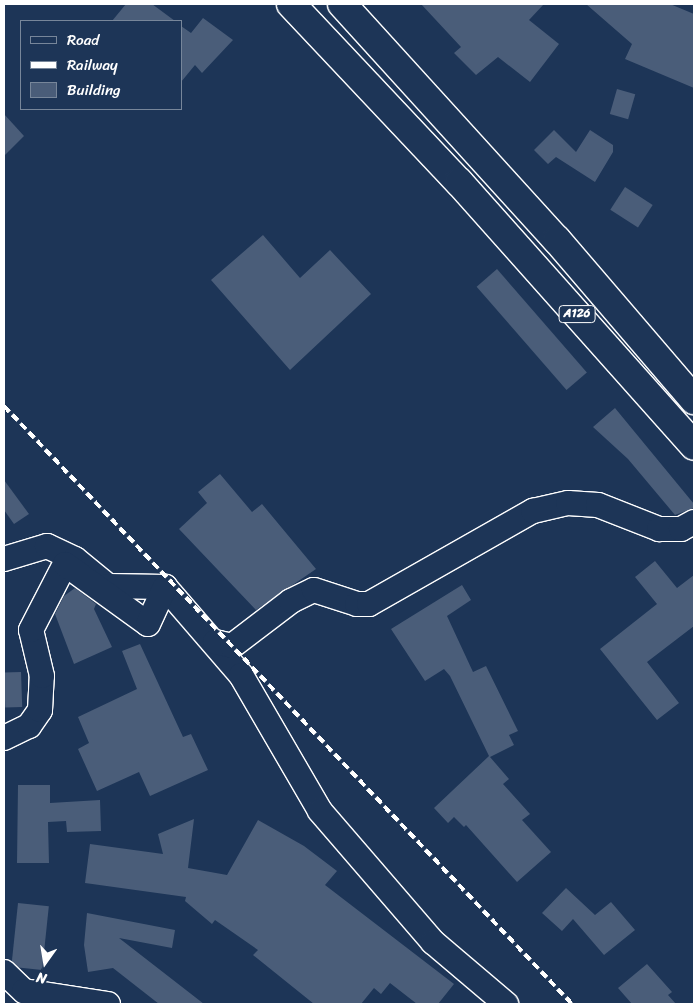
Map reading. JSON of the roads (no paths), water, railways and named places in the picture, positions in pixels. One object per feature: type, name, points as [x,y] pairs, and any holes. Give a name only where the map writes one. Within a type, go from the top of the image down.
[{"type":"highway","name":"A126","points":[[291,4],[460,182],[694,446]]},
{"type":"highway","name":"A126","points":[[342,4],[557,240],[694,400]]},
{"type":"street","points":[[215,642],[232,646],[292,601],[314,590],[357,604],[369,604],[533,511],[568,504],[598,505],[659,529],[681,529],[694,522]]},
{"type":"street","points":[[4,559],[47,546],[75,558],[108,586],[165,587],[215,642],[240,675],[320,812],[433,942],[506,1004]]},
{"type":"street","points":[[4,738],[29,726],[40,710],[42,676],[31,630],[65,564],[148,624],[165,587]]},
{"type":"street","points":[[4,972],[24,990],[108,1004]]},
{"type":"railway","points":[[4,406],[572,1004]]}]
